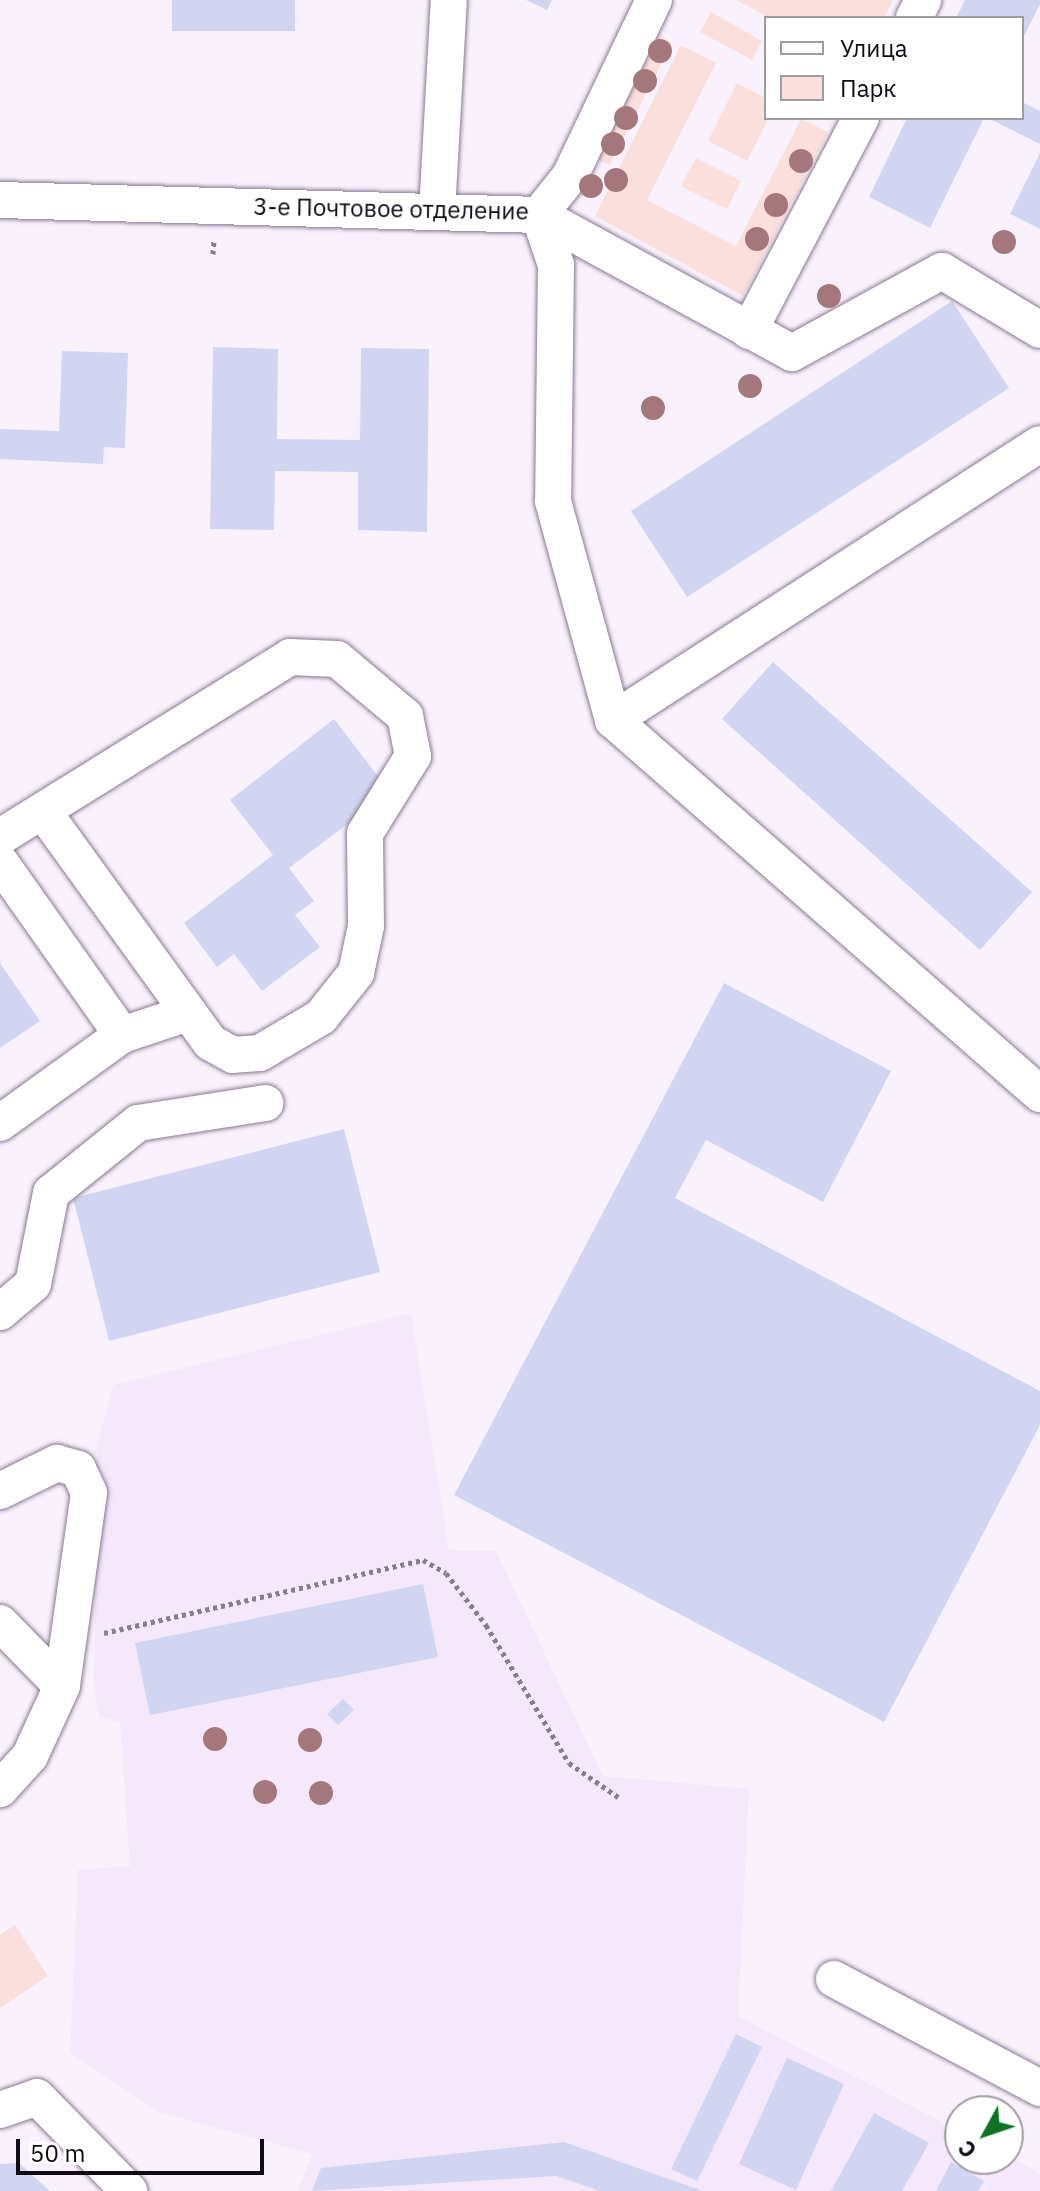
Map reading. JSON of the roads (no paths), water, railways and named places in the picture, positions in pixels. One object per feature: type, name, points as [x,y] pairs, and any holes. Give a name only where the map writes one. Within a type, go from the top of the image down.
[{"type":"street","points":[[437,212],[449,0]]},
{"type":"street","name":"3-е Почтовое отделение","points":[[0,200],[539,215],[570,176],[654,0]]},
{"type":"street","points":[[749,331],[860,120]]},
{"type":"street","points":[[539,215],[792,353],[942,271],[1040,330]]},
{"type":"street","points":[[539,215],[556,265],[553,501],[613,720],[1040,1094]]},
{"type":"street","points":[[613,720],[1040,444]]},
{"type":"street","points":[[0,837],[290,657],[337,659],[405,716],[413,756],[365,833],[366,926],[356,973],[321,1017],[260,1053],[233,1055],[210,1042],[43,811]]},
{"type":"street","points":[[0,862],[122,1035]]},
{"type":"street","points":[[0,1123],[122,1035],[188,1013]]},
{"type":"street","points":[[0,1312],[33,1284],[51,1193],[138,1123],[265,1103]]},
{"type":"street","points":[[0,1491],[57,1463],[78,1469],[89,1493],[62,1686],[30,1756],[0,1789]]},
{"type":"street","points":[[0,1623],[62,1686]]},
{"type":"street","points":[[834,1979],[1040,2088]]},
{"type":"street","points":[[0,2110],[37,2097],[129,2191]]}]
